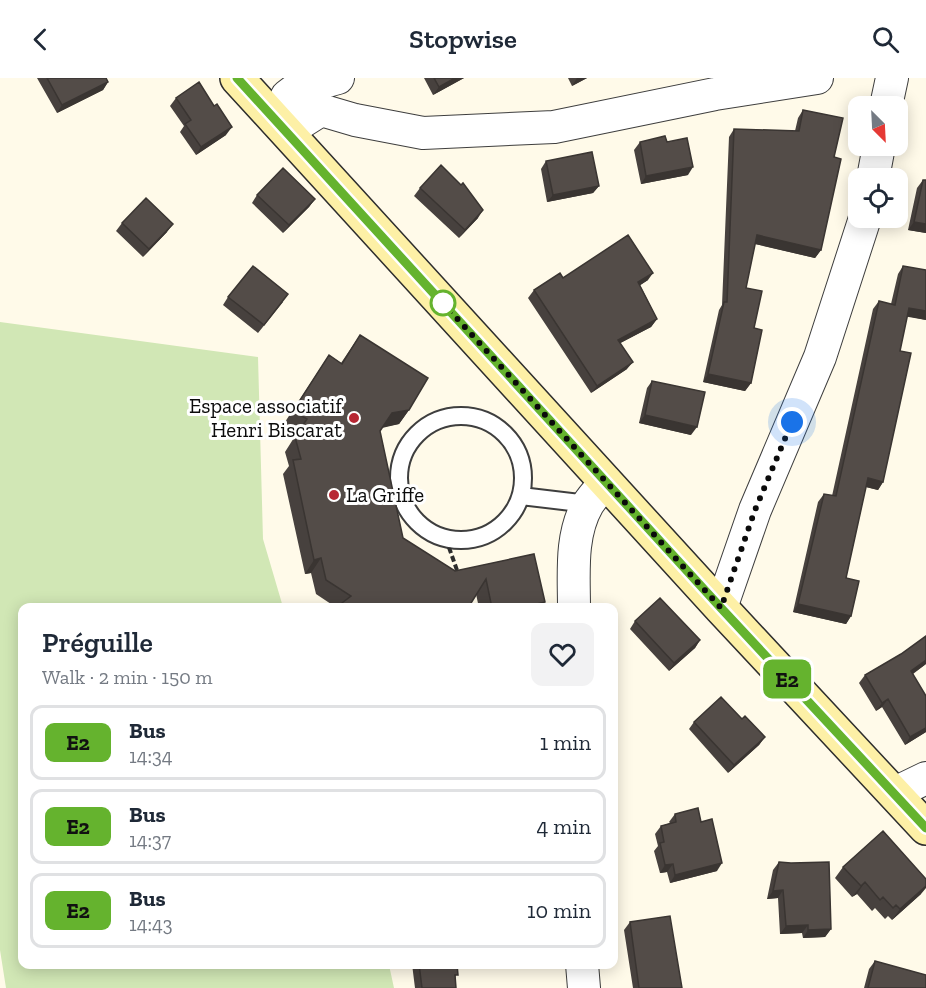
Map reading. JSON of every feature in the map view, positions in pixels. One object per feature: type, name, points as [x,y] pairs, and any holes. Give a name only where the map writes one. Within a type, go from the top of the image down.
[{"type":"main road","points":[[237,78],[597,493],[721,608],[926,828]]},
{"type":"street","points":[[321,110],[355,120],[423,132],[554,127],[715,94],[817,78]]},
{"type":"street","points":[[888,96],[892,78]]},
{"type":"street","points":[[336,79],[321,110],[302,122],[276,121],[286,96],[315,83],[336,79]]},
{"type":"street","points":[[721,608],[755,510],[820,357],[862,228]]},
{"type":"street","points":[[574,603],[574,559],[578,528],[597,493]]},
{"type":"street","points":[[895,793],[926,778]]},
{"type":"street","points":[[582,969],[584,988]]},
{"type":"lane","points":[[454,416],[472,416],[489,422],[504,432],[516,449],[522,467],[521,496],[510,516],[491,532],[468,540],[446,539],[415,521],[405,507],[398,479],[404,451],[415,435],[433,422],[454,416]]},
{"type":"lane","points":[[521,496],[597,493]]},
{"type":"path","points":[[446,539],[460,578]]},
{"type":"green space","points":[[0,322],[258,357],[263,539],[282,603],[18,603],[18,969],[390,969],[394,988],[6,988],[0,950]]},
{"type":"building","points":[[47,78],[106,78],[108,82],[62,105]]},
{"type":"building","points":[[434,78],[455,78],[439,87]]},
{"type":"building","points":[[199,82],[214,106],[217,104],[232,127],[201,147],[185,124],[191,120],[176,98]]},
{"type":"building","points":[[803,110],[843,118],[834,157],[841,159],[821,250],[757,235],[746,288],[762,291],[754,328],[762,330],[751,383],[708,374],[724,302],[727,302],[734,129],[799,131]]},
{"type":"building","points":[[665,136],[667,142],[687,138],[693,167],[646,176],[640,142]]},
{"type":"building","points":[[592,152],[599,186],[553,195],[546,161]]},
{"type":"building","points":[[441,165],[461,185],[463,183],[483,210],[465,230],[420,188]]},
{"type":"building","points":[[283,168],[315,199],[289,225],[257,195]]},
{"type":"building","points":[[923,180],[926,180],[926,224],[914,222]]},
{"type":"building","points":[[146,198],[173,224],[149,249],[122,223]]},
{"type":"building","points":[[628,235],[653,273],[638,282],[657,319],[618,340],[633,362],[597,386],[534,290],[560,273],[563,278]]},
{"type":"building","points":[[253,266],[288,294],[264,325],[228,297]]},
{"type":"building","points":[[903,266],[926,270],[926,311],[909,308],[900,351],[911,353],[883,482],[868,478],[846,578],[859,581],[851,616],[798,604],[824,494],[836,496],[879,301],[895,305]]},
{"type":"building","name":"La Griffe","points":[[360,335],[428,378],[409,410],[392,413],[380,431],[403,538],[455,571],[534,554],[545,602],[491,603],[486,579],[471,603],[342,603],[351,596],[326,580],[321,558],[314,560],[293,460],[301,459],[295,437],[307,419],[293,411],[329,355],[342,364]]},
{"type":"building","points":[[652,381],[705,392],[697,427],[645,415]]},
{"type":"building","points":[[660,598],[700,640],[674,663],[635,621]]},
{"type":"building","points":[[926,636],[926,660],[911,671],[926,696],[926,728],[910,737],[888,699],[882,703],[865,675]]},
{"type":"building","points":[[721,697],[742,719],[745,716],[765,737],[734,765],[694,722]]},
{"type":"building","points":[[698,808],[701,822],[712,819],[722,863],[675,875],[673,864],[665,865],[660,843],[664,842],[661,826],[676,822],[675,814]]},
{"type":"building","points":[[883,831],[926,879],[926,886],[900,909],[896,905],[893,908],[883,897],[880,900],[865,882],[861,886],[843,867]]},
{"type":"building","points":[[779,862],[829,862],[831,929],[808,930],[808,925],[786,926],[783,890],[773,891]]},
{"type":"building","points":[[670,916],[682,988],[639,988],[630,922]]},
{"type":"building","points":[[875,961],[926,975],[926,988],[868,988]]},
{"type":"building","points":[[420,969],[457,969],[458,975],[455,975],[456,988],[422,988]]},
{"type":"bus line","name":"E2","points":[[237,78],[721,608],[926,828]]},
{"type":"place","name":"Espace associatif Henri Biscarat","points":[[354,418]]},
{"type":"place","name":"La Griffe","points":[[334,495]]},
{"type":"route","points":[[443,303],[721,608],[755,510],[792,422]]}]
